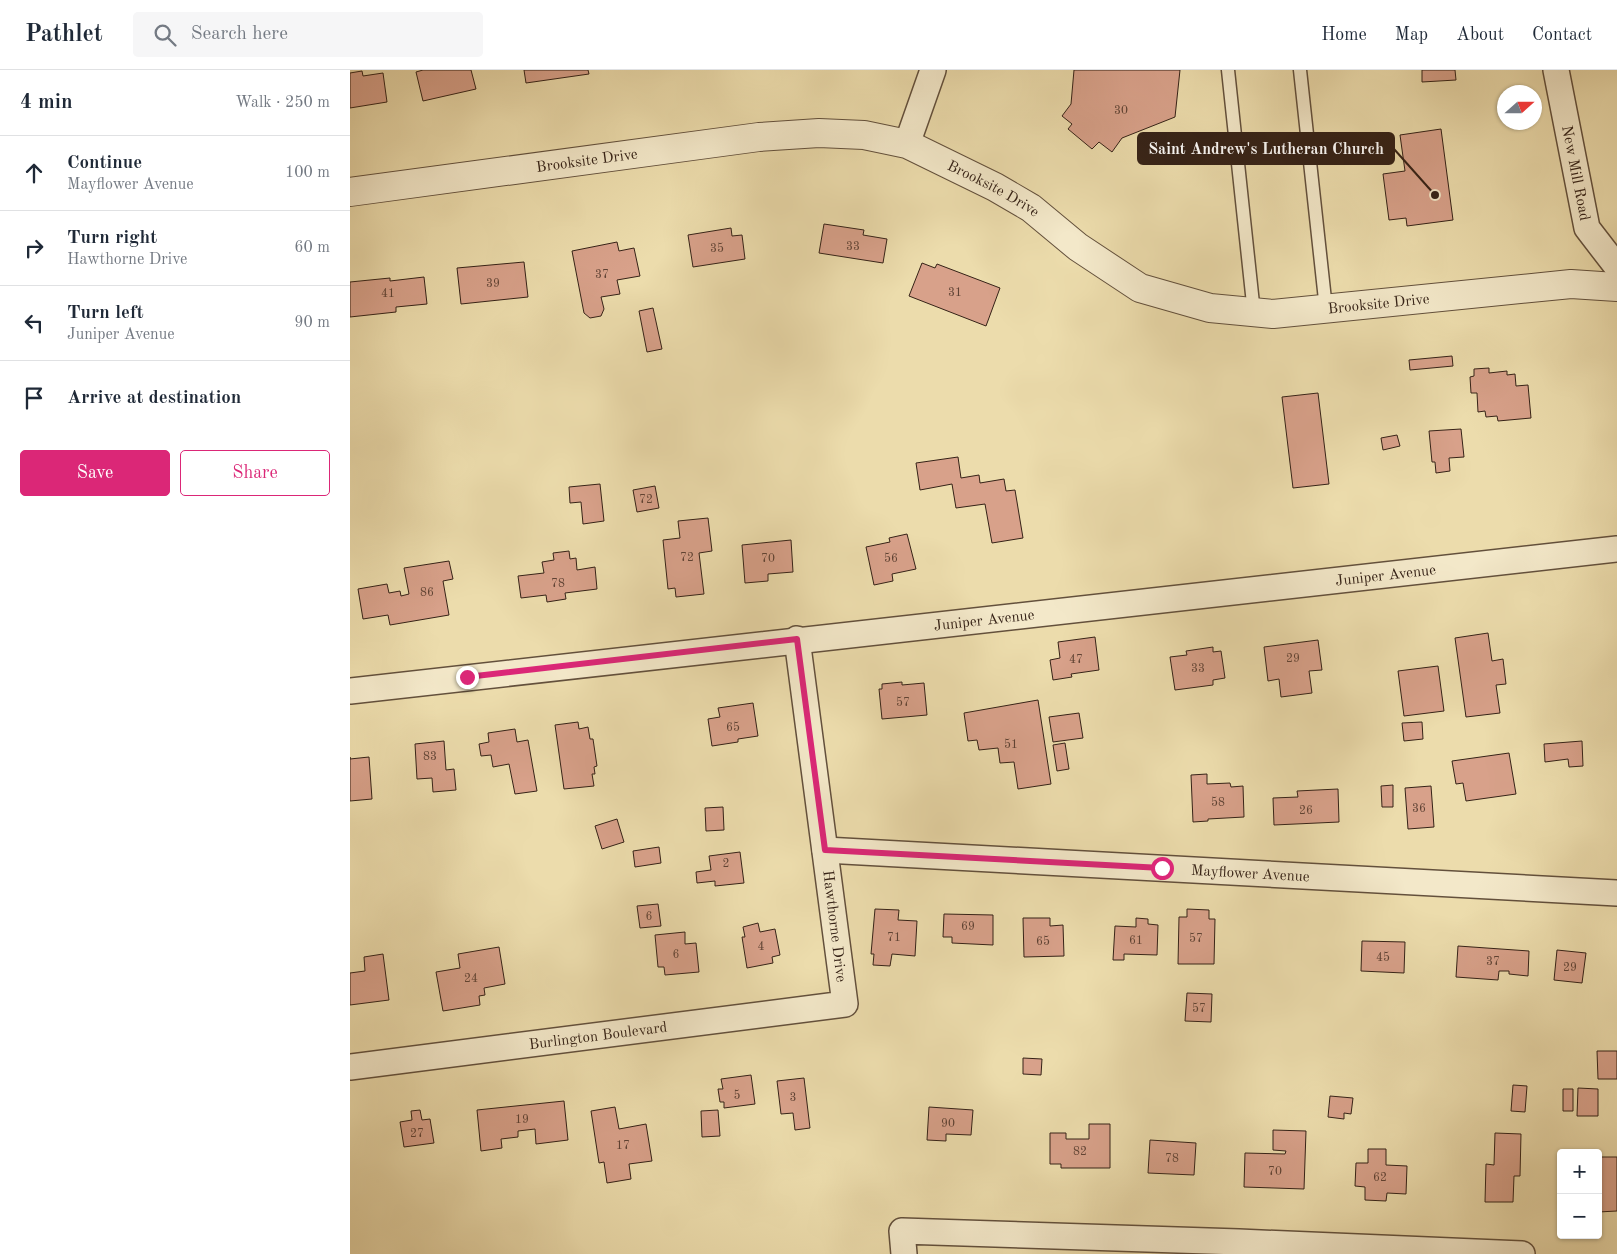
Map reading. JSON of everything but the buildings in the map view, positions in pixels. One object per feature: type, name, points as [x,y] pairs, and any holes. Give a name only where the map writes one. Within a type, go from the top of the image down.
[{"type":"street","points":[[907,144],[934,70]]},
{"type":"street","name":"New Mill Road","points":[[1556,70],[1588,228],[1617,267]]},
{"type":"street","name":"Brooksite Drive","points":[[350,192],[759,136],[828,133],[864,135],[907,144],[996,187],[1031,208],[1078,246],[1140,288],[1210,308],[1273,314],[1571,284],[1617,287]]},
{"type":"street","name":"Juniper Avenue","points":[[350,691],[797,639],[1617,549]]},
{"type":"street","name":"Hawthorne Drive","points":[[797,639],[845,1004]]},
{"type":"street","name":"Mayflower Avenue","points":[[825,850],[1617,893]]},
{"type":"street","name":"Burlington Boulevard","points":[[350,1066],[845,1004]]},
{"type":"street","points":[[903,1243],[1522,1254]]},
{"type":"lane","points":[[1228,70],[1254,313]]},
{"type":"lane","points":[[1300,70],[1326,309]]},
{"type":"place","name":"Saint Andrew's Lutheran Church","points":[[1435,195]]},
{"type":"route","points":[[467,677],[797,639],[825,850],[1162,868]]}]
